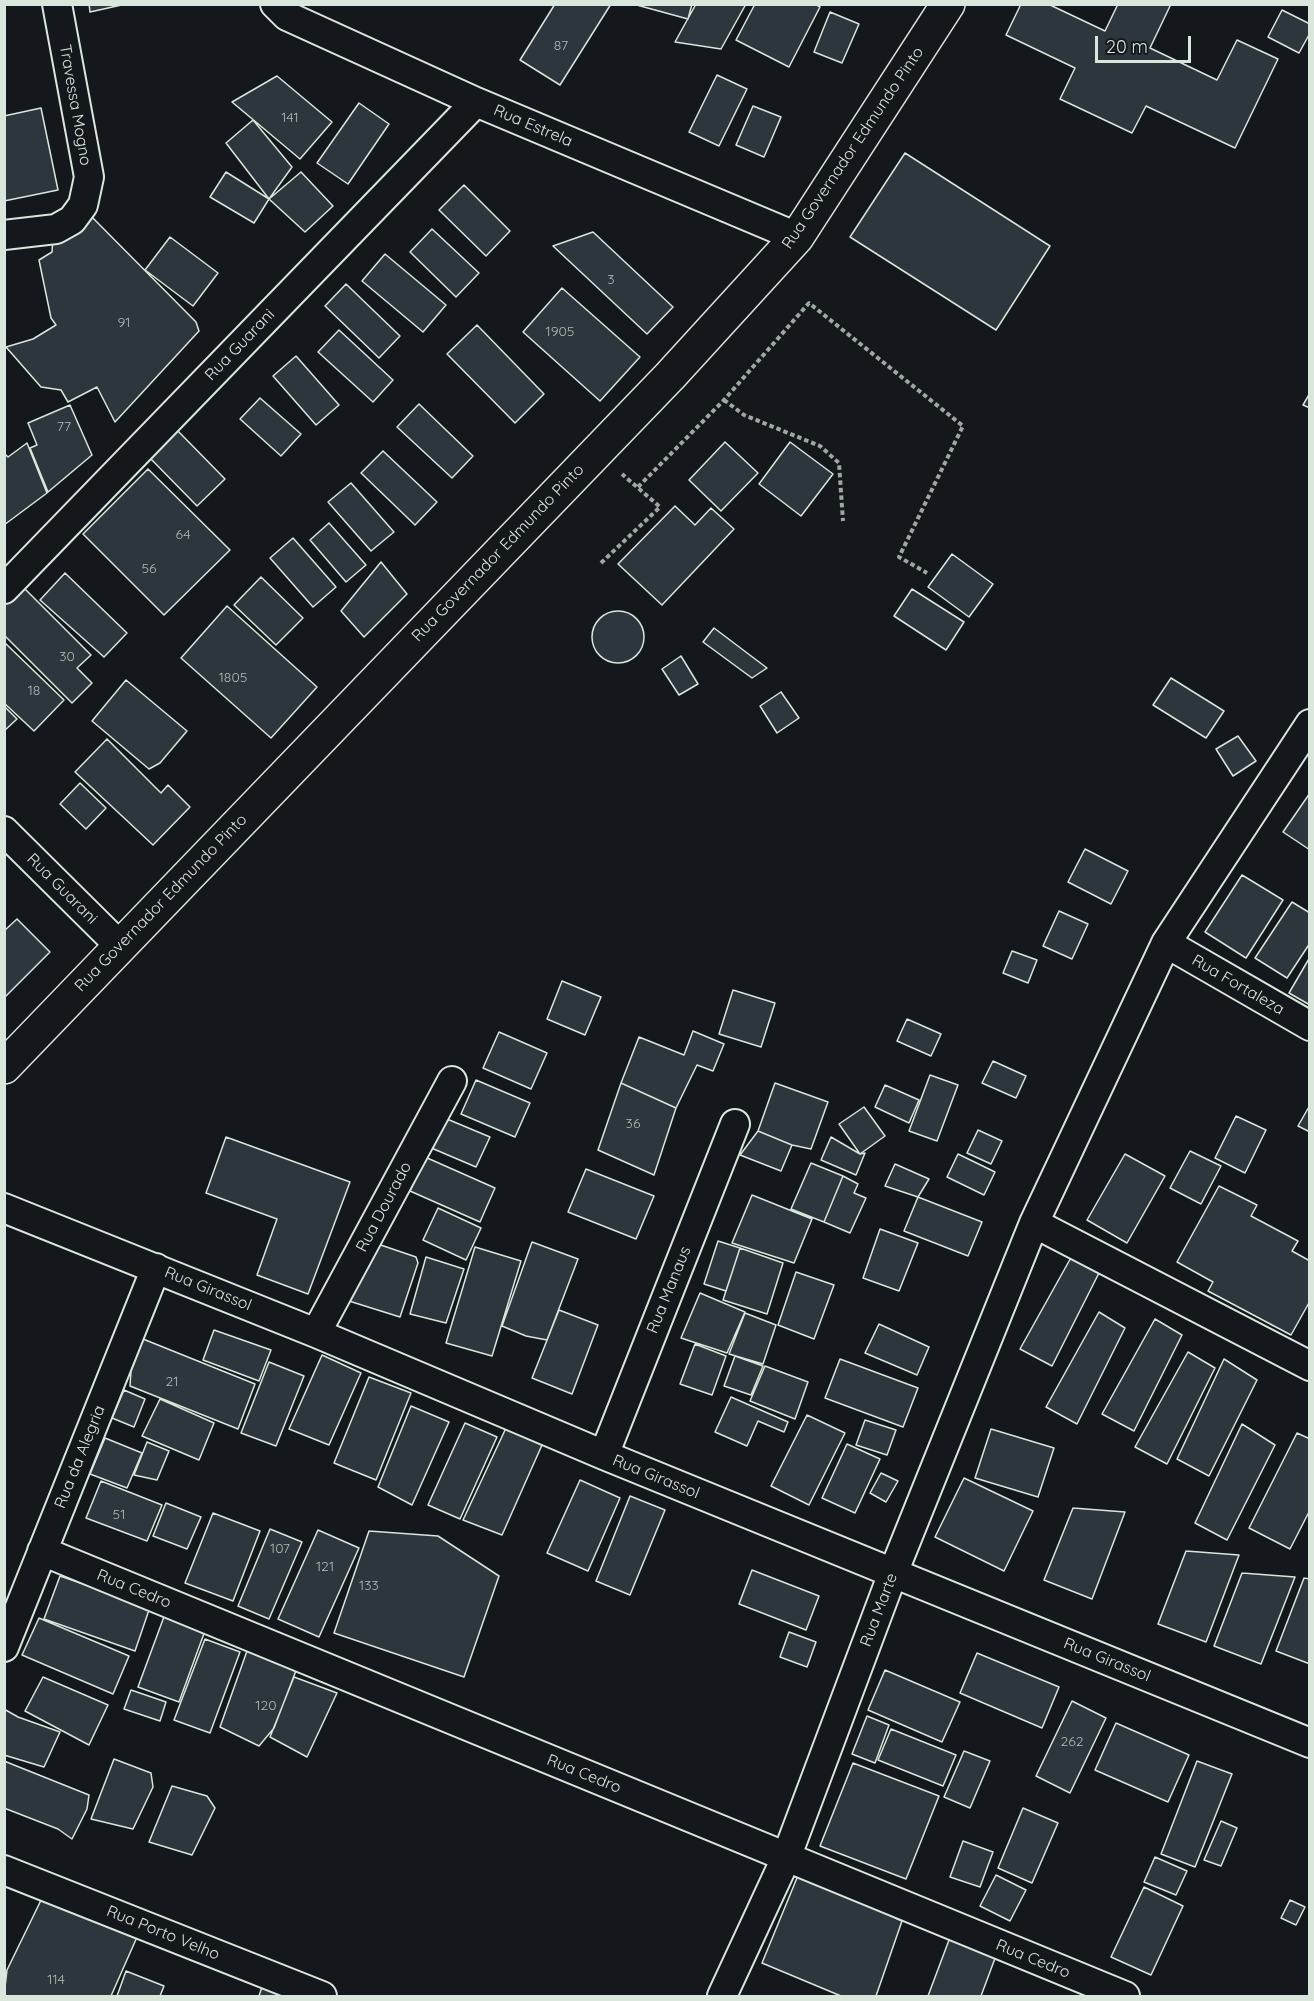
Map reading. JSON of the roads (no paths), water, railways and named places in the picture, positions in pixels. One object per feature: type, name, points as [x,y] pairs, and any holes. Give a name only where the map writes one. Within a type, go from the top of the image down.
[{"type":"street","name":"Travessa Mogno","points":[[4,235],[56,229],[72,220],[83,205],[89,177],[57,4]]},
{"type":"street","name":"Rua Estrela","points":[[275,4],[287,16],[476,102],[797,237]]},
{"type":"street","name":"Rua Governador Edmundo Pinto","points":[[4,1067],[596,452],[797,237],[942,6]]},
{"type":"street","name":"Rua Guarani","points":[[4,589],[476,102]]},
{"type":"street","name":"Rua Marte","points":[[722,1996],[786,1858],[893,1574],[1034,1223],[1166,944],[1310,724]]},
{"type":"street","name":"Rua Guarani","points":[[4,831],[120,946]]},
{"type":"street","name":"Rua Fortaleza","points":[[1166,944],[1310,1026]]},
{"type":"street","name":"Rua Dourado","points":[[316,1333],[452,1081]]},
{"type":"street","name":"Rua Manaus","points":[[604,1455],[735,1124]]},
{"type":"street","name":"Rua Girassol","points":[[4,1208],[316,1333],[604,1455],[1310,1743]]},
{"type":"street","points":[[1034,1223],[1310,1366]]},
{"type":"street","name":"Rua da Alegria","points":[[4,1647],[156,1268]]},
{"type":"street","name":"Rua Cedro","points":[[42,1551],[1125,1996]]},
{"type":"street","name":"Rua Porto Velho","points":[[4,1870],[322,1996]]}]
